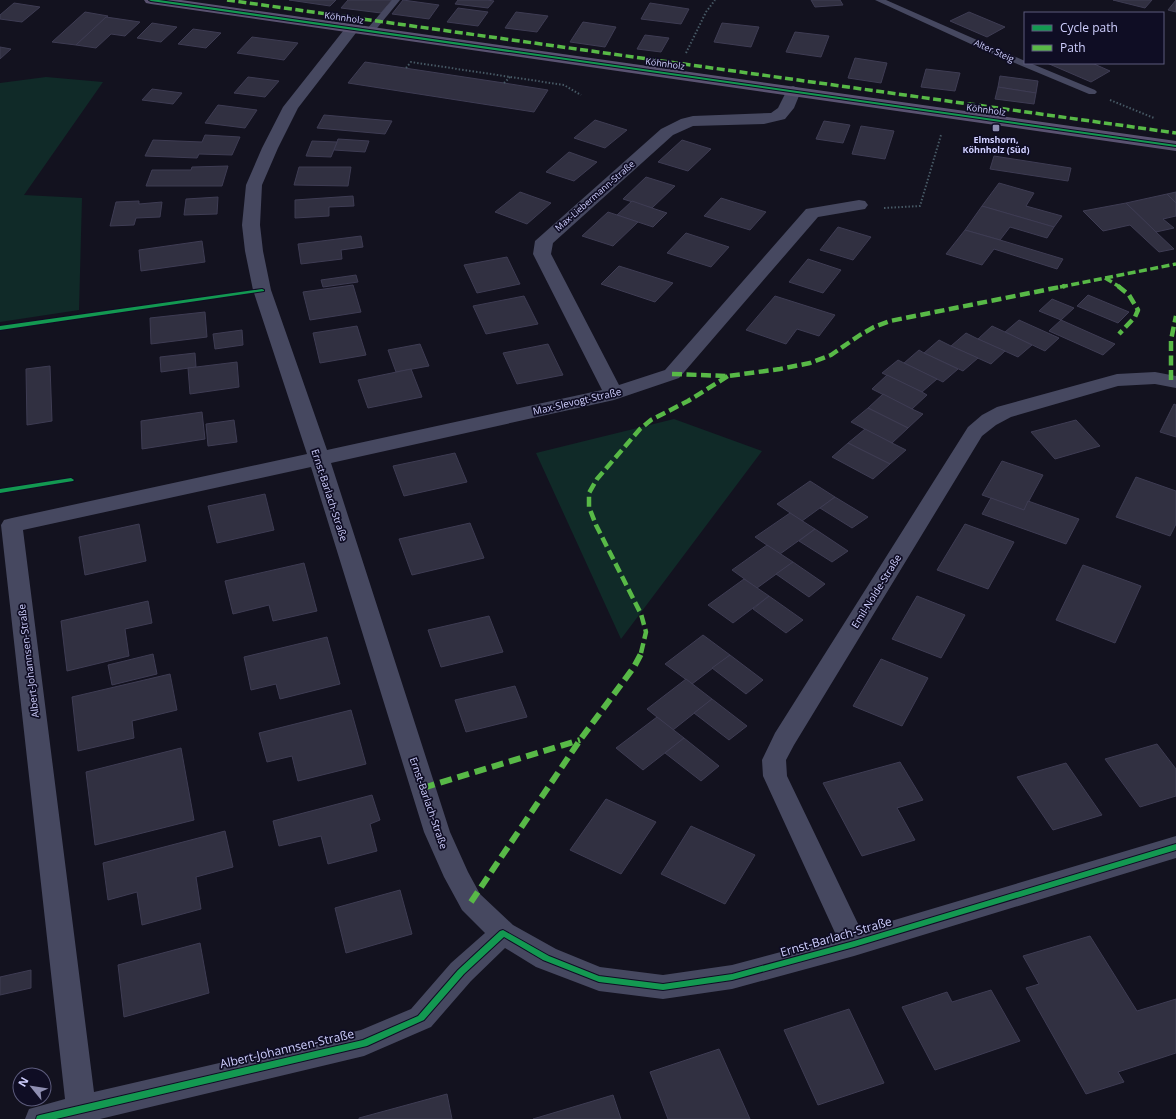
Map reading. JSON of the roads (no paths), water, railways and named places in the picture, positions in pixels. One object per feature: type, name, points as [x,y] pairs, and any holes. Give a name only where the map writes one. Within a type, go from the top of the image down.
[{"type":"main road","name":"Köhnholz","points":[[151,0],[1176,146]]},
{"type":"street","name":"Ernst-Barlach-Straße","points":[[361,30],[291,107],[270,148],[254,185],[251,225],[254,251],[262,290],[319,458],[437,832],[457,877],[471,902],[503,933],[546,958],[599,979],[663,987],[732,977],[854,944],[1176,847]]},
{"type":"street","name":"Max-Liebermann-Straße","points":[[614,394],[542,254],[544,241],[667,132],[690,121],[714,119],[766,119],[778,116],[783,112],[794,92]]},
{"type":"street","name":"Max-Slevogt-Straße","points":[[319,458],[614,394],[672,374],[812,213],[859,205]]},
{"type":"street","name":"Emil-Nolde-Straße","points":[[854,944],[775,776],[774,760],[784,740],[975,432],[989,420],[1004,412],[1117,380],[1150,378],[1176,382]]},
{"type":"street","name":"Albert-Johannsen-Straße","points":[[81,1109],[12,525],[319,458]]},
{"type":"street","name":"Albert-Johannsen-Straße","points":[[40,1119],[364,1043],[421,1018],[461,972],[503,933]]},
{"type":"lane","points":[[361,30],[396,0]]},
{"type":"lane","name":"Alter Steig","points":[[879,0],[988,50],[1092,92]]},
{"type":"place","name":"Elmshorn, Köhnholz (Süd)","points":[[996,128]]}]
